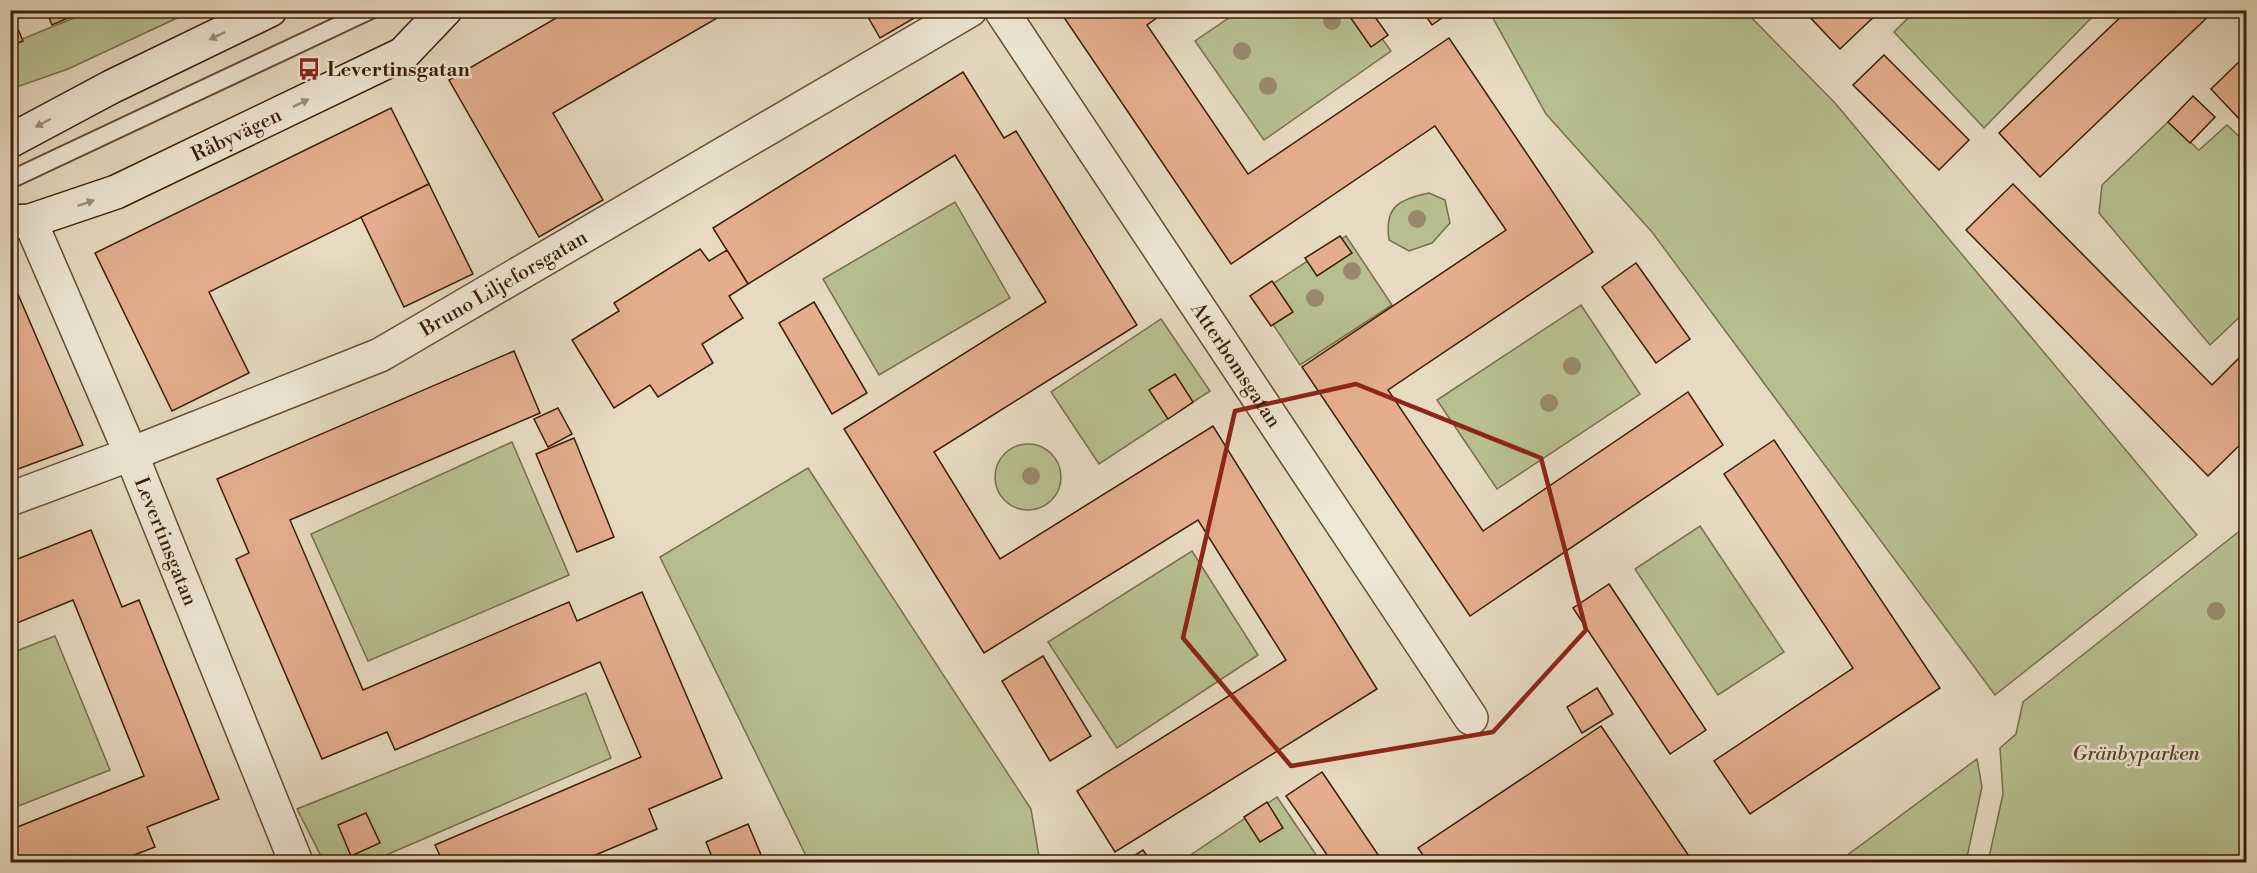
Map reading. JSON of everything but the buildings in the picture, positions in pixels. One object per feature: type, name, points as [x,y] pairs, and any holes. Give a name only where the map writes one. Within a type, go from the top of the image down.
[{"type":"street","points":[[10,141],[111,87],[270,10]]},
{"type":"street","name":"Råbyvägen","points":[[20,222],[116,192],[403,54],[445,10]]},
{"type":"street","name":"Bruno Liljeforsgatan","points":[[10,499],[380,355],[970,10]]},
{"type":"street","name":"Atterbomsgatan","points":[[1001,10],[1472,718]]},
{"type":"street","name":"Levertinsgatan","points":[[20,222],[130,454],[296,862]]},
{"type":"lane","points":[[10,180],[107,137],[371,10]]},
{"type":"highlighted area","points":[[1356,384],[1541,458],[1586,630],[1493,732],[1291,766],[1183,638],[1235,411]]},
{"type":"green space","points":[[91,11],[192,11],[68,69],[11,89],[10,44]]},
{"type":"green space","points":[[1239,11],[1362,11],[1391,51],[1264,140],[1195,41]]},
{"type":"green space","points":[[1489,11],[1745,11],[1835,103],[2197,535],[1995,695],[1652,232],[1546,114]]},
{"type":"green space","points":[[1915,11],[2098,11],[1984,128],[1894,32]]},
{"type":"green space","points":[[2168,122],[2199,150],[2227,125],[2246,143],[2246,311],[2210,345],[2099,213],[2102,185]]},
{"type":"green space","points":[[1429,193],[1445,200],[1450,223],[1432,243],[1409,251],[1389,240],[1389,220],[1396,206],[1409,198]]},
{"type":"green space","points":[[955,202],[1010,298],[879,375],[823,279]]},
{"type":"green space","points":[[1346,236],[1392,305],[1300,365],[1254,296]]},
{"type":"green space","points":[[1581,305],[1640,394],[1497,489],[1437,400]]},
{"type":"green space","points":[[1161,319],[1210,391],[1099,464],[1051,392]]},
{"type":"green space","points":[[512,442],[569,575],[368,661],[311,534]]},
{"type":"green space","points":[[1022,444],[1034,444],[1046,449],[1056,459],[1061,477],[1059,490],[1046,505],[1034,510],[1022,510],[1010,505],[1000,495],[995,483],[995,471],[1000,459],[1010,449]]},
{"type":"green space","points":[[808,468],[1031,809],[1040,862],[809,862],[660,557]]},
{"type":"green space","points":[[1700,526],[1784,652],[1718,695],[1635,569]]},
{"type":"green space","name":"Gränbyparken","points":[[2246,526],[2246,862],[1988,862],[2003,794],[2000,748],[2016,734],[2023,702]]},
{"type":"green space","points":[[1192,551],[1258,655],[1117,748],[1048,642]]},
{"type":"green space","points":[[55,636],[110,770],[11,809],[11,653]]},
{"type":"green space","points":[[586,693],[611,758],[370,862],[324,862],[297,809]]},
{"type":"green space","points":[[1977,759],[1982,787],[1966,862],[1838,862]]},
{"type":"green space","points":[[1277,797],[1321,862],[1198,862],[1192,854]]},
{"type":"place","name":"Levertinsgatan","points":[[309,69]]}]
